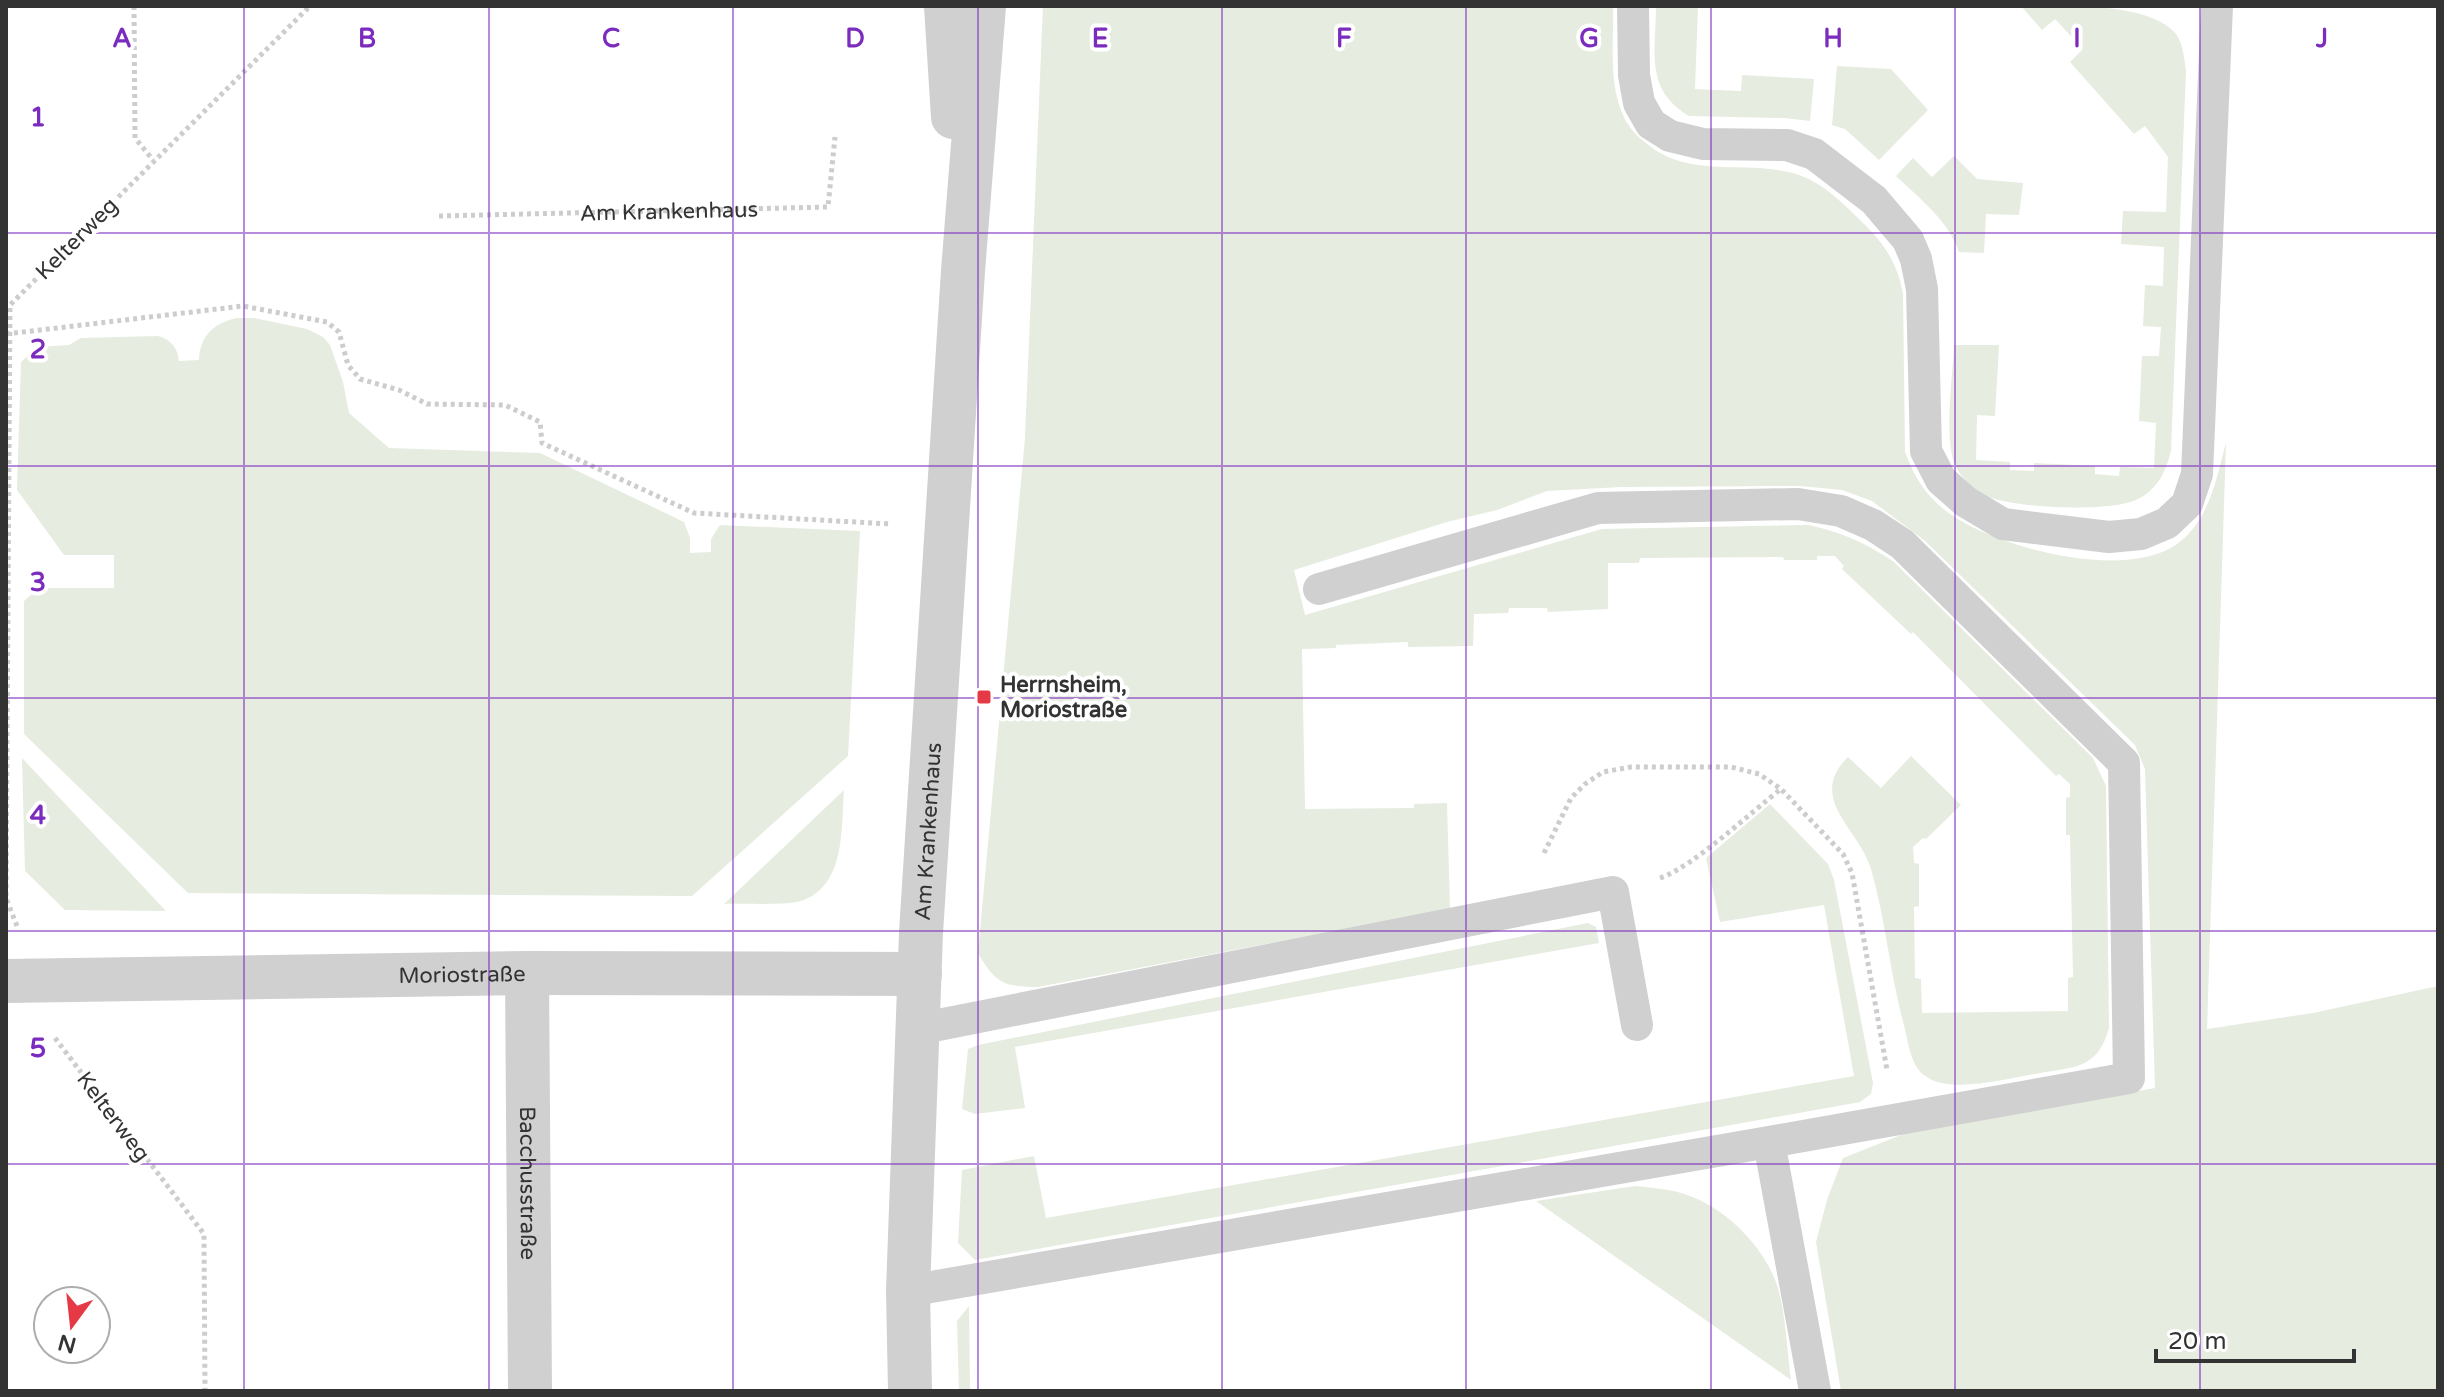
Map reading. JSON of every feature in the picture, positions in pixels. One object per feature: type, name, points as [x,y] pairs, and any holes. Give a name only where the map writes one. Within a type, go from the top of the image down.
[{"type":"street","name":"Am Krankenhaus","points":[[946,6],[963,271]]},
{"type":"street","name":"Am Krankenhaus","points":[[910,1391],[908,1291],[920,974],[963,271],[984,6]]},
{"type":"street","name":"Moriostraße","points":[[21,980],[527,973],[920,974]]},
{"type":"street","name":"Bacchusstraße","points":[[527,973],[530,1391]]},
{"type":"lane","points":[[1633,6],[1634,75],[1639,103],[1651,124],[1670,136],[1703,144],[1787,145],[1814,154],[1874,200],[1908,240],[1916,259],[1922,289],[1926,451],[1941,480],[1966,502],[2003,524],[2109,537],[2141,534],[2167,523],[2187,504],[2197,474],[2217,6]]},
{"type":"lane","points":[[908,1291],[2129,1078],[2124,763],[1902,544],[1873,525],[1841,511],[1798,504],[1598,508],[1319,589]]},
{"type":"lane","points":[[918,1029],[1613,892],[1637,1025]]},
{"type":"lane","points":[[1769,1142],[1815,1391]]},
{"type":"path","points":[[134,6],[135,138],[153,160]]},
{"type":"path","name":"Kelterweg","points":[[205,1391],[204,1234],[38,1016],[21,980],[6,898],[10,305],[310,6]]},
{"type":"path","name":"Am Krankenhaus","points":[[439,216],[828,207],[835,137]]},
{"type":"path","points":[[8,334],[243,306],[327,322],[339,332],[348,365],[360,379],[399,390],[427,404],[505,405],[525,412],[540,422],[542,443],[694,513],[948,528]]},
{"type":"path","points":[[1518,913],[1571,798],[1603,772],[1631,767],[1731,767],[1759,774],[1781,789],[1843,854],[1852,873],[1895,1119]]},
{"type":"path","points":[[1672,874],[1781,789]]},
{"type":"shaded area","points":[[1043,6],[1613,6],[1615,89],[1625,119],[1639,137],[1663,155],[1681,162],[1780,170],[1808,179],[1840,201],[1883,246],[1898,273],[1903,294],[1905,452],[1921,484],[1946,511],[1994,537],[2059,555],[2093,560],[2125,560],[2154,555],[2177,544],[2197,523],[2210,498],[2226,443],[2207,1029],[2313,1013],[2438,986],[2438,1391],[1841,1391],[1816,1242],[1843,1158],[1906,1133],[2155,1088],[2145,769],[2135,745],[1924,540],[1872,501],[1842,490],[1800,486],[1621,487],[1547,491],[1497,510],[1447,522],[1294,570],[1305,615],[1602,529],[1808,525],[1842,535],[1884,555],[2093,758],[2106,786],[2109,1028],[2099,1051],[2084,1063],[2000,1081],[1957,1085],[1932,1080],[1915,1065],[1871,869],[1834,800],[1832,786],[1836,772],[1848,757],[1881,788],[1911,756],[1961,805],[1926,839],[1923,838],[1913,847],[1914,863],[1919,864],[1919,906],[1914,907],[1915,978],[1921,979],[1922,1013],[2068,1011],[2068,978],[2073,977],[2070,835],[2066,835],[2066,798],[2070,797],[2070,784],[2059,774],[2056,776],[1913,632],[1911,634],[1842,569],[1844,566],[1835,556],[1817,556],[1817,560],[1784,560],[1783,557],[1640,558],[1639,563],[1608,563],[1608,609],[1548,612],[1547,608],[1509,608],[1508,613],[1474,614],[1473,646],[1408,647],[1408,642],[1302,649],[1305,809],[1414,808],[1414,804],[1447,803],[1450,909],[1038,987],[1017,986],[995,977],[978,953],[1025,438]]},
{"type":"shaded area","points":[[1656,6],[1698,6],[1695,89],[1741,91],[1742,75],[1814,79],[1810,121],[1689,116],[1665,94],[1659,81],[1655,54]]},
{"type":"shaded area","points":[[2021,6],[2080,6],[2146,16],[2163,23],[2176,34],[2183,51],[2186,70],[2171,451],[2156,485],[2145,495],[2125,503],[2062,507],[1999,500],[1981,494],[1969,484],[1952,456],[1949,425],[1954,345],[1999,345],[1995,416],[1977,415],[1976,460],[2010,462],[2010,470],[2034,471],[2034,463],[2095,466],[2095,474],[2119,476],[2120,467],[2154,468],[2156,423],[2139,421],[2142,356],[2159,356],[2161,327],[2143,326],[2145,285],[2163,286],[2164,247],[2121,244],[2123,211],[2166,212],[2168,157],[2145,126],[2134,134],[2070,62],[2083,49],[2055,19],[2042,30]]},
{"type":"shaded area","points":[[1837,66],[1891,69],[1928,110],[1879,160],[1845,129],[1832,125]]},
{"type":"shaded area","points":[[1954,156],[1977,179],[2023,183],[2019,215],[1986,214],[1984,253],[1959,252],[1941,220],[1896,176],[1913,158],[1932,177]]},
{"type":"shaded area","points":[[236,318],[254,318],[307,329],[323,337],[330,345],[343,382],[349,413],[389,448],[540,453],[684,522],[690,538],[690,553],[711,552],[711,539],[720,525],[860,531],[848,756],[692,896],[188,893],[24,734],[24,601],[39,588],[114,588],[114,555],[64,555],[17,490],[21,362],[37,347],[69,345],[81,338],[158,336],[173,345],[179,361],[199,360],[202,344],[209,332]]},
{"type":"shaded area","points":[[22,758],[166,911],[65,910],[25,871]]},
{"type":"shaded area","points":[[844,790],[839,853],[828,881],[818,892],[797,902],[724,904]]},
{"type":"shaded area","points":[[1770,804],[1828,864],[1834,880],[1873,1083],[1871,1094],[1860,1102],[975,1260],[958,1243],[962,1170],[1034,1156],[1046,1218],[1854,1076],[1824,905],[1720,922],[1706,858]]},
{"type":"shaded area","points":[[1588,923],[1596,927],[1599,943],[1015,1047],[1025,1108],[975,1114],[962,1109],[968,1049],[978,1045]]},
{"type":"shaded area","points":[[1635,1186],[1677,1192],[1704,1202],[1731,1221],[1755,1245],[1778,1288],[1791,1380],[1536,1201]]},
{"type":"shaded area","points":[[969,1306],[970,1391],[959,1391],[957,1321]]},
{"type":"place","name":"Herrnsheim, Moriostraße","points":[[984,697]]}]
